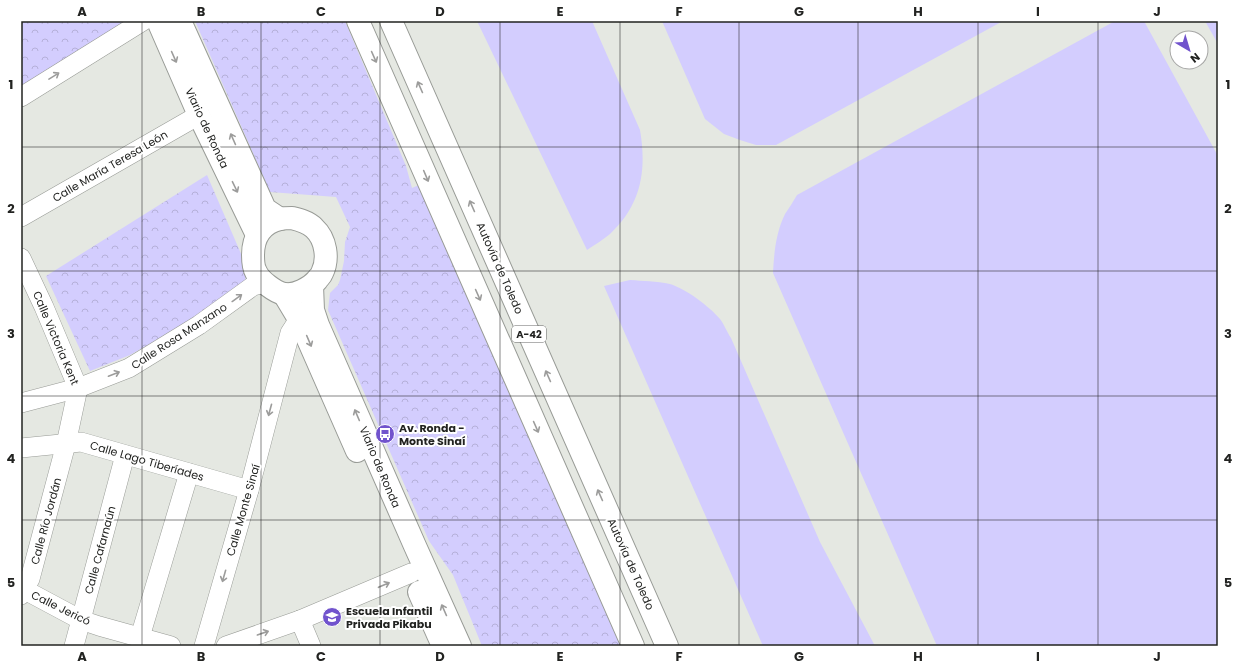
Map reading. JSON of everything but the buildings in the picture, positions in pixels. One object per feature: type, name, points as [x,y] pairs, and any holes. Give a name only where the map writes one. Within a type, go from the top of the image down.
[{"type":"main road","name":"Viario de Ronda","points":[[158,21],[199,115],[257,235]]},
{"type":"main road","name":"Viario de Ronda","points":[[180,21],[265,210],[280,219]]},
{"type":"main road","name":"A-42","points":[[358,21],[632,646]]},
{"type":"main road","name":"Autovía de Toledo","points":[[391,21],[667,646]]},
{"type":"main road","points":[[292,218],[304,221],[314,228],[324,242],[326,258],[322,273],[312,286],[302,292],[284,294],[264,283],[256,273],[253,262],[253,248],[257,235],[267,225],[280,219],[292,218]]},
{"type":"main road","name":"Viario de Ronda","points":[[312,286],[313,310],[318,325],[414,546],[460,646]]},
{"type":"main road","name":"Viario de Ronda","points":[[284,294],[299,318],[443,646]]},
{"type":"street","points":[[21,97],[144,21]]},
{"type":"street","name":"Calle María Teresa León","points":[[21,217],[199,115]]},
{"type":"street","name":"Calle Victoria Kent","points":[[21,258],[78,388],[66,444]]},
{"type":"street","name":"Calle Rosa Manzano","points":[[21,403],[78,388],[129,368],[199,325],[253,286],[264,283]]},
{"type":"street","name":"Calle Monte Sinaí","points":[[204,646],[249,490],[290,332],[299,318]]},
{"type":"street","name":"Calle Lago Tiberíades","points":[[21,448],[81,442],[249,490]]},
{"type":"street","name":"Calle Río Jordán","points":[[22,591],[30,579],[66,444]]},
{"type":"street","name":"Calle Cafarnaún","points":[[74,646],[126,454]]},
{"type":"street","points":[[140,638],[189,473]]},
{"type":"street","points":[[226,646],[300,620],[411,573]]},
{"type":"street","name":"Calle Jericó","points":[[22,591],[82,620],[171,646]]},
{"type":"street","points":[[300,620],[311,646]]},
{"type":"green space","points":[[21,21],[133,21],[21,91]]},
{"type":"green space","points":[[195,21],[345,21],[406,166],[412,188],[428,181],[624,646],[482,646],[453,575],[429,541],[328,310],[330,293],[338,285],[340,280],[344,261],[345,242],[350,227],[336,197],[270,192]]},
{"type":"green space","points":[[477,21],[592,21],[640,130],[643,159],[639,186],[629,211],[610,234],[587,250]]},
{"type":"green space","points":[[662,21],[1003,21],[776,145],[756,145],[724,134],[705,119]]},
{"type":"green space","points":[[1115,21],[1144,21],[1169,67],[1169,70],[1171,70],[1218,156],[1218,646],[937,646],[773,273],[779,228],[785,214],[797,195]]},
{"type":"green space","points":[[1205,21],[1218,21],[1218,44]]},
{"type":"green space","points":[[207,175],[242,256],[246,281],[178,328],[130,355],[90,371],[46,276]]},
{"type":"green space","points":[[630,280],[660,282],[676,286],[704,304],[721,321],[731,338],[820,542],[875,646],[763,646],[604,286]]},
{"type":"place","name":"Av. Ronda - Monte Sinaí","points":[[385,434]]},
{"type":"place","name":"Escuela Infantil Privada Pikabu","points":[[332,617]]}]
